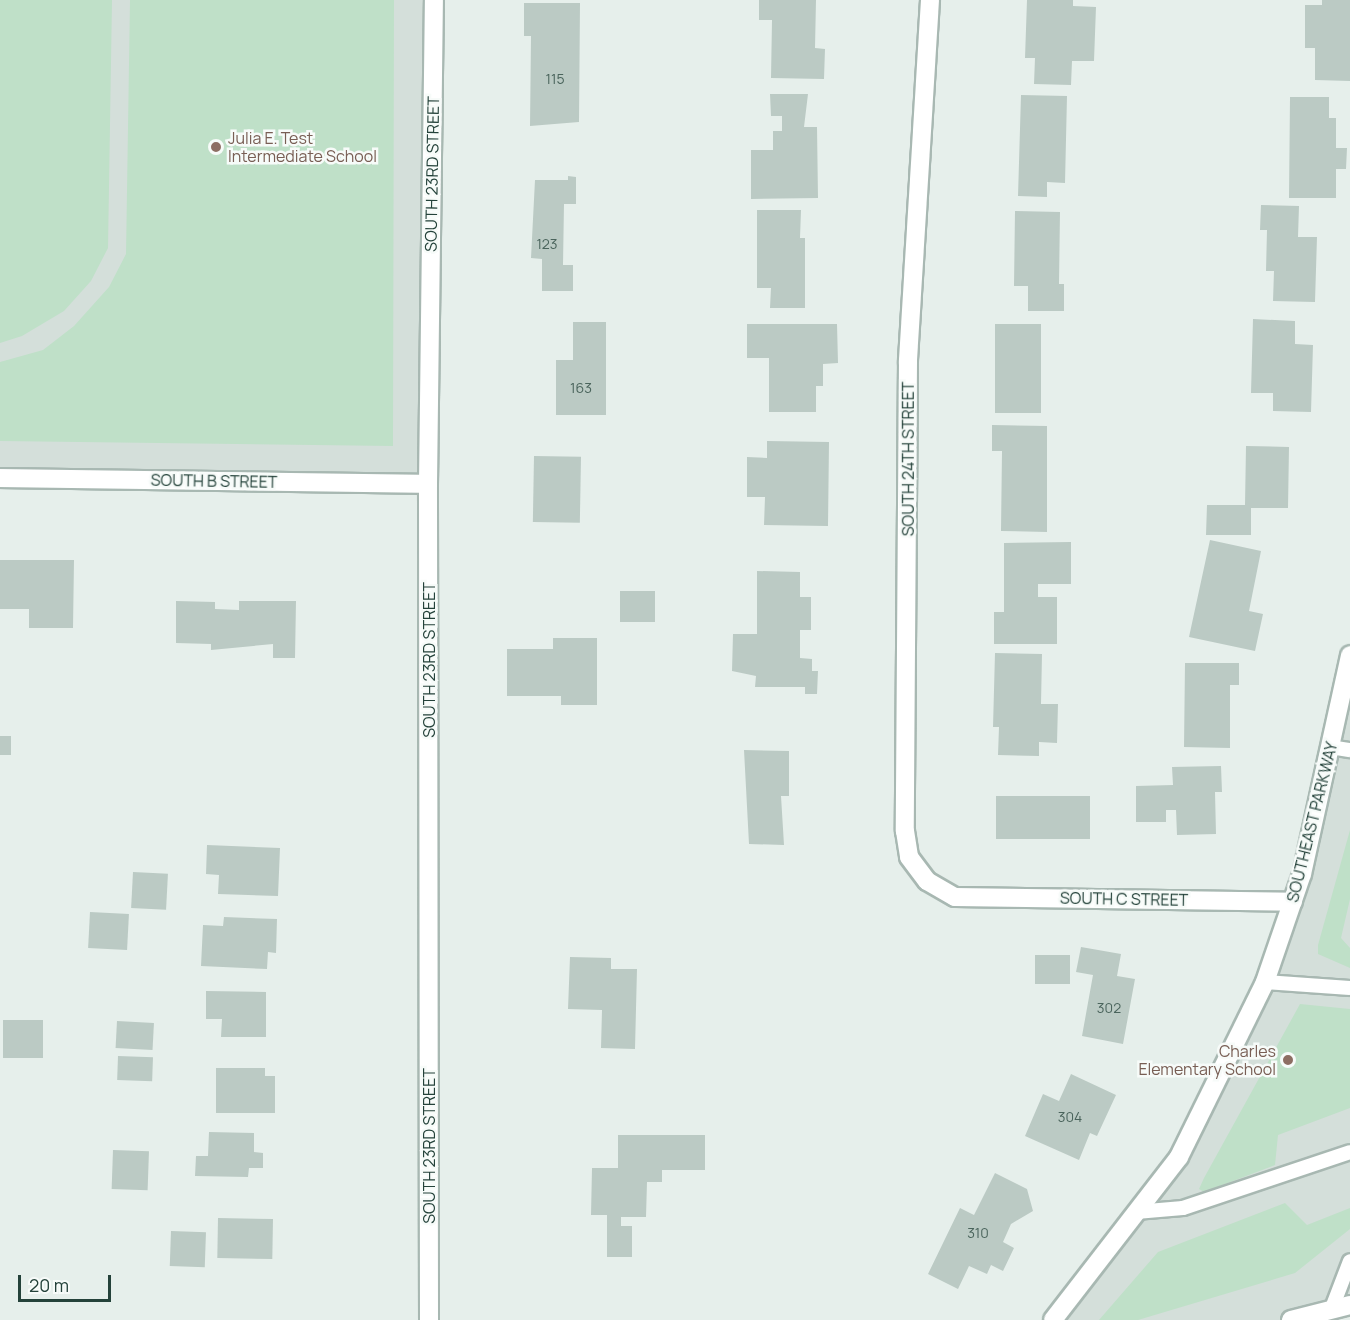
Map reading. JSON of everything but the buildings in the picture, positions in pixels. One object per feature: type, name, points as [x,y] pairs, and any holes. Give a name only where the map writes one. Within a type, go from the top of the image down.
[{"type":"street","name":"SOUTH 23RD STREET","points":[[429,1320],[428,484],[434,0]]},
{"type":"street","name":"SOUTH 24TH STREET","points":[[930,0],[908,361],[905,831],[909,857],[921,873],[955,897]]},
{"type":"street","name":"SOUTH B STREET","points":[[0,478],[428,484]]},
{"type":"street","name":"SOUTHEAST PARKWAY","points":[[1053,1320],[1179,1157],[1265,982],[1293,902],[1350,655]]},
{"type":"street","name":"SOUTH C STREET","points":[[955,897],[1293,902]]},
{"type":"street","points":[[1291,1320],[1341,1307]]},
{"type":"lane","points":[[1330,747],[1350,750]]},
{"type":"lane","points":[[1265,982],[1350,987]]},
{"type":"lane","points":[[1136,1212],[1183,1208],[1350,1152]]},
{"type":"lane","points":[[1341,1307],[1350,1261]]},
{"type":"shaded area","name":"Julia E. Test Intermediate School","points":[[0,0],[434,0],[434,478],[0,478]]},
{"type":"shaded area","name":"Charles Elementary School","points":[[1350,682],[1350,1305],[1291,1320],[1053,1320],[1179,1157],[1265,982]]},
{"type":"green space","points":[[0,0],[112,0],[108,248],[91,281],[64,311],[22,336],[0,343]]},
{"type":"green space","name":"Julia E. Test Intermediate School","points":[[130,0],[394,0],[393,446],[0,441],[0,362],[43,350],[74,326],[109,287],[126,254]]},
{"type":"green space","points":[[1350,830],[1350,899],[1341,938],[1350,948],[1350,968],[1318,954],[1318,945]]},
{"type":"green space","points":[[1300,1004],[1350,1009],[1350,1108],[1278,1135],[1275,1165],[1204,1192],[1199,1189],[1204,1178]]},
{"type":"green space","points":[[1285,1203],[1307,1225],[1350,1208],[1350,1229],[1295,1273],[1138,1320],[1099,1320],[1158,1252]]},
{"type":"place","name":"Julia E. Test Intermediate School","points":[[216,147]]},
{"type":"place","name":"Charles Elementary School","points":[[1288,1060]]}]
